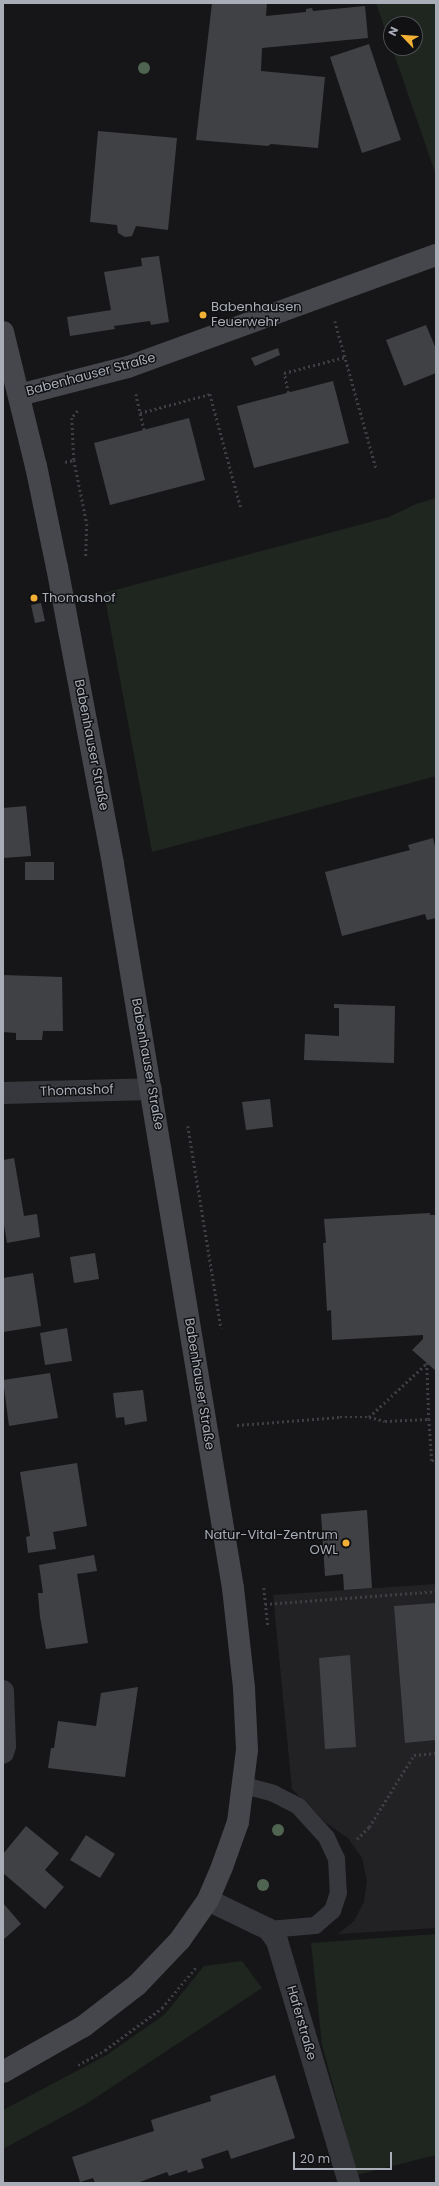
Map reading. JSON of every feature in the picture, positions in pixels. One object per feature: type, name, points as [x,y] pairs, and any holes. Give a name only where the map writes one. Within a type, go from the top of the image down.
[{"type":"main road","name":"Babenhauser Straße","points":[[3,2072],[84,2026],[137,1985],[180,1940],[208,1900],[238,1822],[244,1785],[247,1750],[244,1688],[235,1606],[151,1089],[84,705],[55,559],[19,395],[135,365],[436,255]]},
{"type":"main road","points":[[3,332],[19,395]]},
{"type":"street","name":"Thomashof","points":[[3,1094],[151,1089]]},
{"type":"street","points":[[3,1691],[5,1746],[3,1753]]},
{"type":"street","points":[[208,1900],[268,1929]]},
{"type":"street","name":"Haferstraße","points":[[268,1929],[277,1941],[349,2183]]},
{"type":"lane","points":[[244,1785],[273,1793],[298,1806],[326,1837],[336,1858],[338,1892],[332,1910],[315,1925],[268,1929]]},
{"type":"path","points":[[335,320],[376,468]]},
{"type":"path","points":[[288,393],[284,373],[345,357]]},
{"type":"path","points":[[136,394],[144,430]]},
{"type":"path","points":[[140,413],[210,394],[241,508]]},
{"type":"path","points":[[369,1417],[427,1363],[432,1461],[436,1461]]},
{"type":"path","points":[[237,1425],[340,1417],[369,1417],[385,1421],[429,1419]]},
{"type":"path","points":[[267,1604],[436,1591]]},
{"type":"path","points":[[336,1858],[369,1827],[414,1755],[436,1753]]},
{"type":"shaded area","points":[[376,3],[436,3],[436,175],[395,56],[423,56],[423,16],[383,16],[383,23]]},
{"type":"shaded area","points":[[436,498],[436,776],[152,852],[104,593],[389,517],[416,504]]},
{"type":"shaded area","points":[[436,1584],[436,1928],[338,1934],[354,1921],[364,1902],[367,1880],[362,1858],[348,1838],[326,1823],[292,1789],[273,1595]]},
{"type":"shaded area","points":[[436,1934],[436,2155],[357,2175],[322,2045],[311,1943]]},
{"type":"shaded area","points":[[242,1961],[262,1988],[86,2104],[3,2149],[3,2110],[107,2055],[165,2014],[204,1966]]},
{"type":"building","points":[[212,3],[267,3],[266,16],[306,12],[306,9],[312,8],[313,11],[365,6],[368,38],[262,48],[261,71],[325,77],[318,148],[271,144],[268,146],[196,140]]},
{"type":"building","points":[[369,44],[401,140],[362,153],[330,57]]},
{"type":"building","points":[[98,131],[177,138],[168,230],[136,226],[132,236],[125,237],[118,233],[117,225],[90,222]]},
{"type":"building","points":[[159,256],[169,322],[151,325],[150,321],[114,326],[115,329],[70,336],[67,317],[111,310],[104,272],[142,266],[141,258]]},
{"type":"building","points":[[426,325],[436,349],[436,373],[404,386],[386,340]]},
{"type":"building","points":[[278,348],[280,355],[255,366],[251,358]]},
{"type":"building","points":[[333,381],[349,443],[254,468],[237,406]]},
{"type":"building","points":[[189,418],[205,480],[110,505],[94,443]]},
{"type":"building","points":[[41,603],[45,621],[35,623],[31,605]]},
{"type":"building","points":[[26,806],[31,856],[3,858],[3,808]]},
{"type":"building","points":[[433,838],[436,851],[436,918],[427,920],[425,914],[342,936],[325,872],[410,850],[408,845]]},
{"type":"building","points":[[25,862],[54,862],[54,880],[25,880]]},
{"type":"building","points":[[3,975],[62,977],[63,1031],[43,1031],[42,1040],[16,1040],[16,1033],[3,1032]]},
{"type":"building","points":[[334,1004],[395,1006],[394,1063],[304,1060],[305,1034],[339,1036],[339,1008],[334,1008]]},
{"type":"building","points":[[270,1099],[273,1127],[246,1130],[242,1102]]},
{"type":"building","points":[[14,1158],[24,1216],[37,1214],[40,1237],[7,1243],[3,1219],[3,1160]]},
{"type":"building","points":[[430,1213],[430,1215],[436,1215],[436,1371],[412,1350],[423,1339],[423,1335],[332,1340],[331,1310],[327,1311],[323,1243],[326,1243],[324,1219]]},
{"type":"building","points":[[95,1253],[99,1279],[74,1283],[70,1257]]},
{"type":"building","points":[[33,1273],[41,1326],[3,1332],[3,1278]]},
{"type":"building","points":[[67,1328],[72,1361],[45,1365],[40,1333]]},
{"type":"building","points":[[50,1373],[58,1418],[9,1426],[3,1380]]},
{"type":"building","points":[[143,1390],[147,1421],[125,1425],[124,1417],[116,1418],[113,1393]]},
{"type":"building","points":[[77,1463],[87,1526],[53,1532],[56,1549],[28,1553],[26,1537],[30,1536],[20,1472]]},
{"type":"building","name":"Natur-Vital-Zentrum OWL","points":[[367,1510],[372,1588],[344,1590],[343,1574],[325,1576],[321,1514]]},
{"type":"building","points":[[94,1555],[97,1571],[77,1574],[88,1643],[46,1649],[40,1617],[38,1593],[43,1593],[39,1565]]},
{"type":"building","points":[[436,1603],[436,1740],[405,1743],[394,1606]]},
{"type":"building","points":[[350,1655],[356,1747],[325,1749],[319,1658]]},
{"type":"building","points":[[138,1687],[125,1777],[48,1768],[51,1748],[54,1748],[58,1721],[96,1726],[101,1693]]},
{"type":"building","points":[[26,1826],[59,1853],[45,1870],[64,1887],[45,1909],[3,1873],[3,1854]]},
{"type":"building","points":[[86,1835],[115,1854],[100,1878],[70,1860]]},
{"type":"building","points":[[3,1903],[21,1924],[3,1940]]},
{"type":"building","points":[[275,2075],[295,2138],[231,2159],[228,2150],[201,2159],[204,2168],[188,2173],[187,2170],[169,2176],[167,2172],[137,2183],[95,2183],[93,2178],[80,2182],[72,2157],[154,2131],[151,2120],[211,2101],[210,2096]]},
{"type":"place","name":"Babenhausen Feuerwehr","points":[[203,315]]},
{"type":"place","name":"Thomashof","points":[[34,598]]},
{"type":"place","name":"Natur-Vital-Zentrum OWL","points":[[346,1543]]}]
